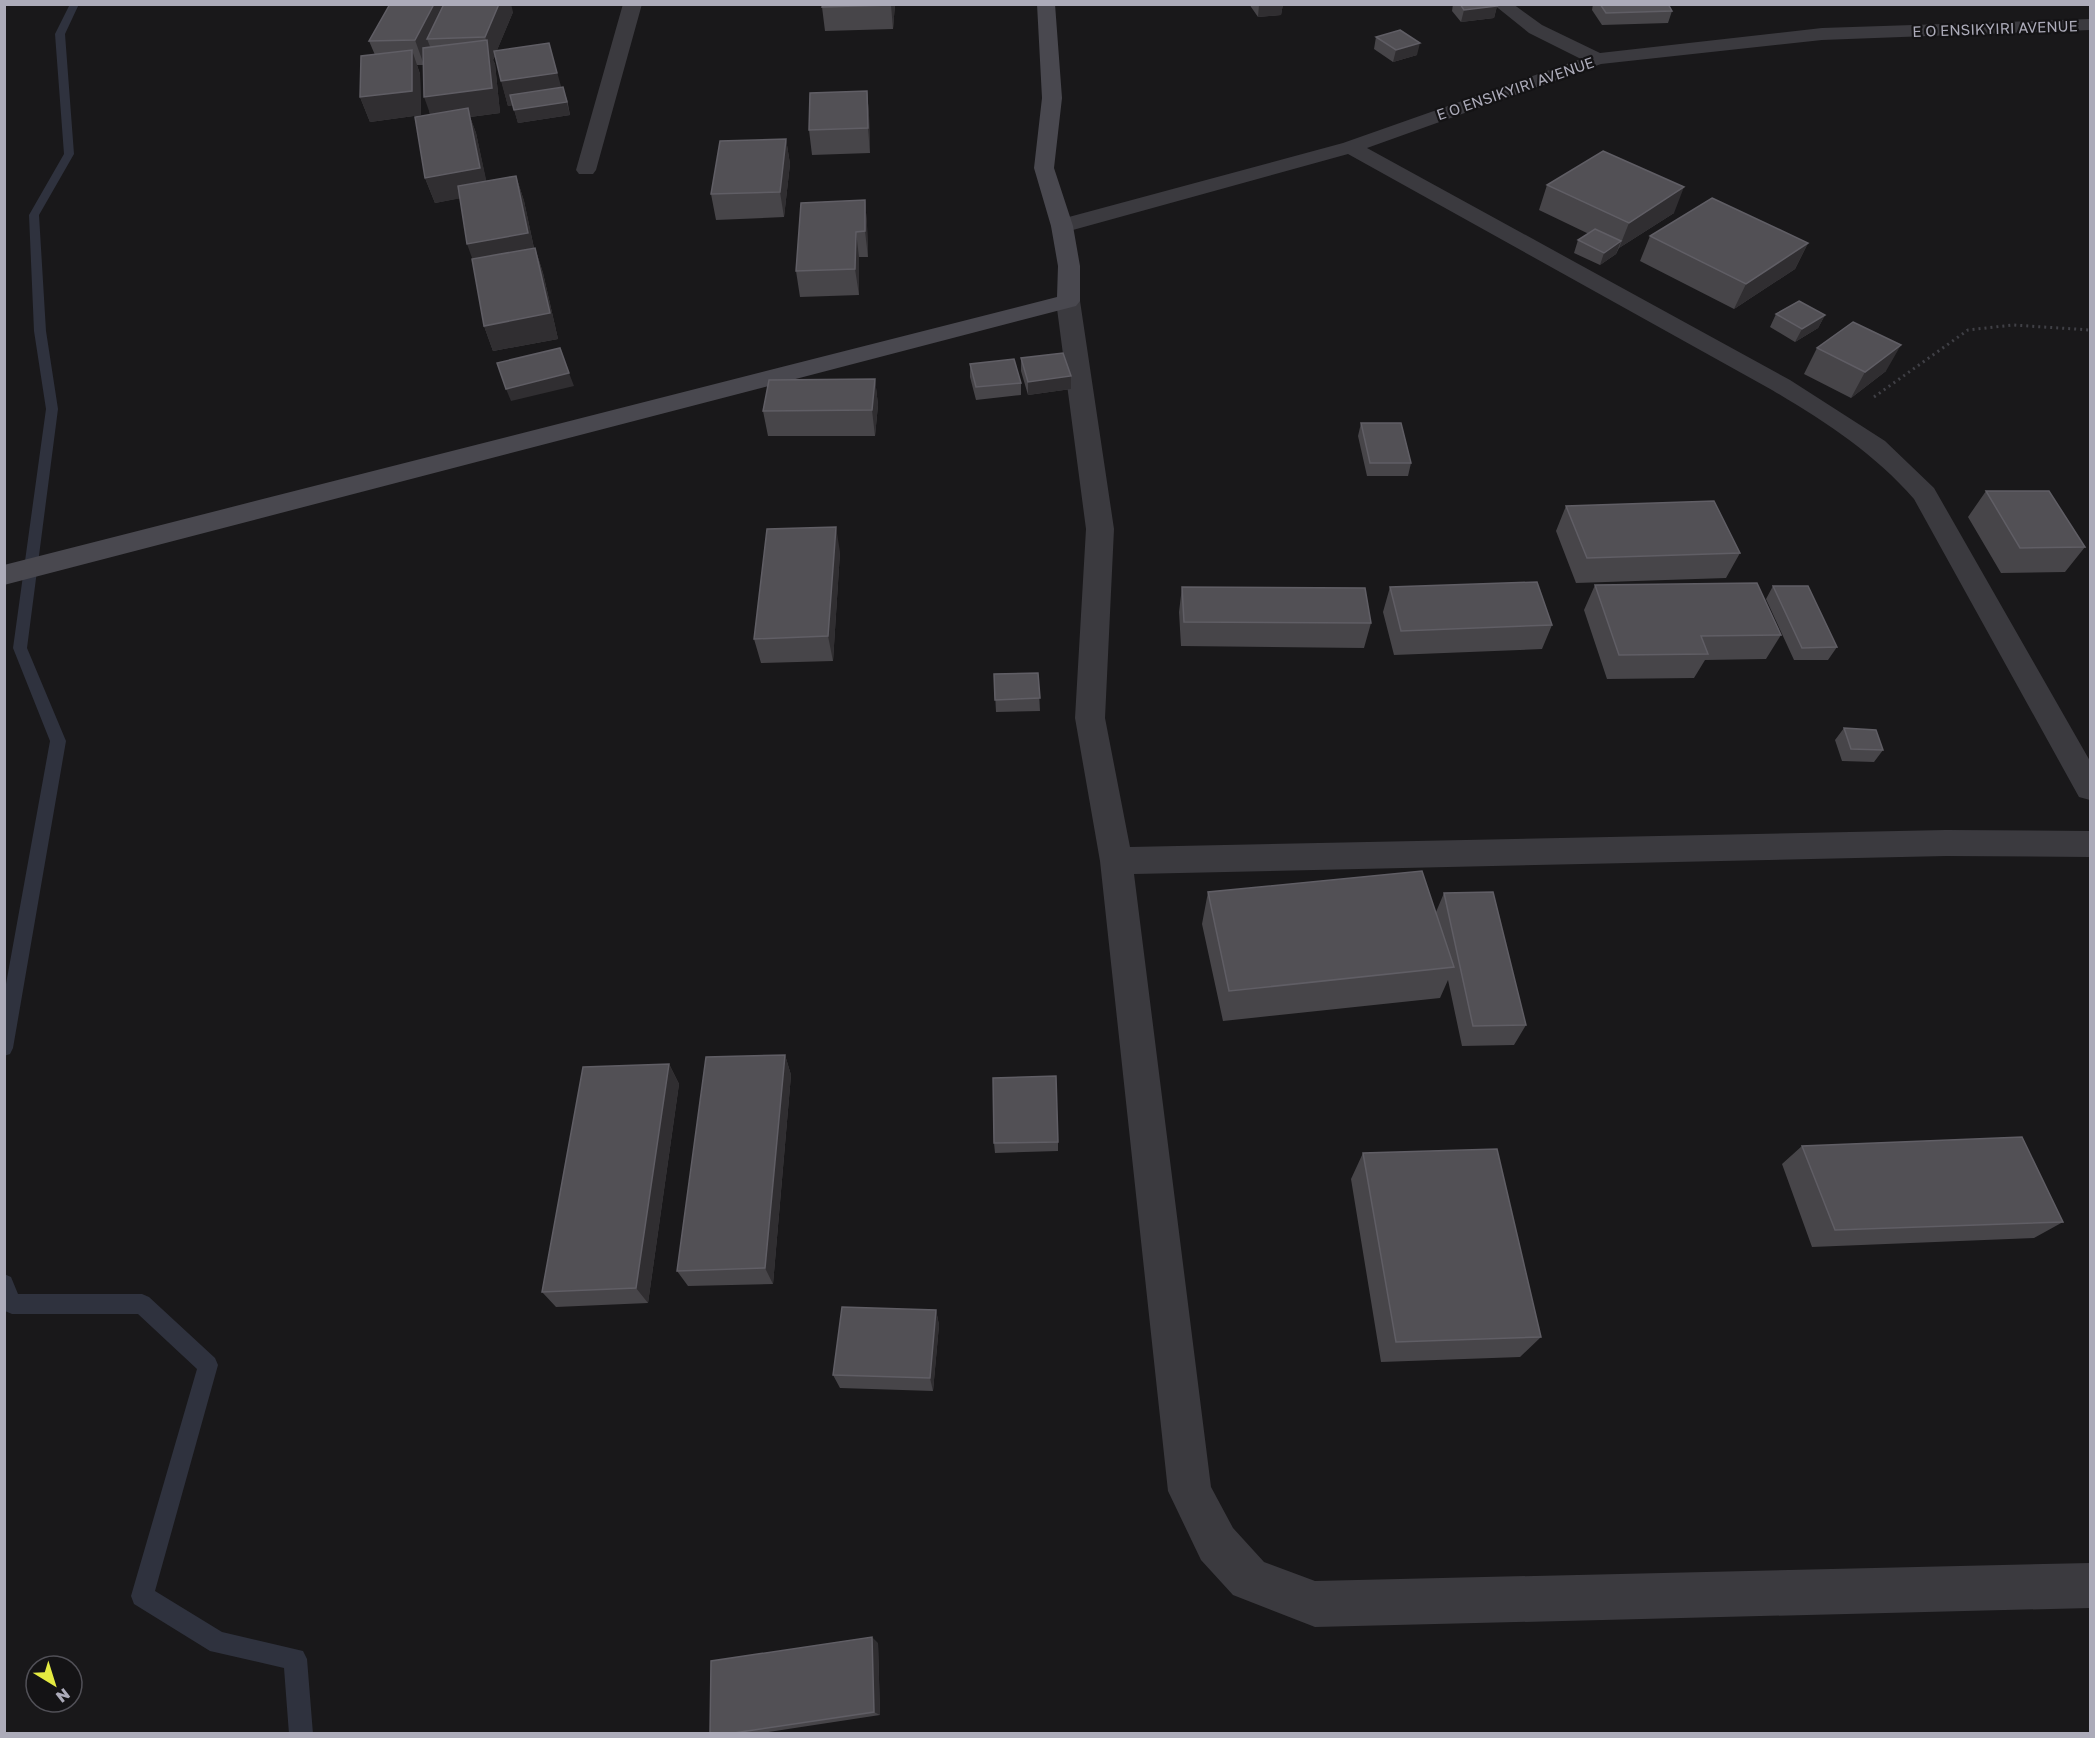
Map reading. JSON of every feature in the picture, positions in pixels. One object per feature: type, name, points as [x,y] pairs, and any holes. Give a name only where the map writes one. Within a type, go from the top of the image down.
[{"type":"street","points":[[586,170],[633,4]]},
{"type":"street","points":[[1046,4],[1052,98],[1044,168],[1062,226],[1069,266],[1068,301],[1100,529],[1090,718],[1116,861],[1190,1491],[1218,1544],[1249,1580],[1315,1604],[2091,1586]]},
{"type":"street","points":[[1502,4],[1516,18],[1537,31],[1598,59]]},
{"type":"street","name":"E O ENSIKYIRI AVENUE","points":[[1062,226],[1190,193],[1350,147],[1598,59],[1822,34],[2091,24]]},
{"type":"street","points":[[1350,147],[1842,421],[1902,467],[1925,494],[2091,788]]},
{"type":"street","points":[[4,575],[902,342],[1006,320],[1068,301]]},
{"type":"street","points":[[1116,861],[1946,843],[2091,844]]},
{"type":"path","points":[[1842,421],[1968,330],[1994,326],[2091,330]]},
{"type":"building","points":[[390,4],[434,4],[415,40],[369,41]]},
{"type":"building","points":[[444,4],[499,4],[485,37],[427,39]]},
{"type":"building","points":[[823,4],[891,4],[891,5],[822,7]]},
{"type":"building","points":[[1460,4],[1495,4],[1497,6],[1464,10]]},
{"type":"building","points":[[1600,4],[1668,4],[1672,11],[1606,13]]},
{"type":"building","points":[[1400,30],[1420,43],[1396,50],[1376,37]]},
{"type":"building","points":[[487,40],[492,88],[424,97],[423,48]]},
{"type":"building","points":[[549,43],[557,73],[501,81],[494,51]]},
{"type":"building","points":[[412,50],[412,91],[360,97],[361,56]]},
{"type":"building","points":[[563,87],[567,102],[514,110],[510,95]]},
{"type":"building","points":[[867,91],[868,128],[809,130],[810,93]]},
{"type":"building","points":[[468,108],[480,168],[425,178],[415,117]]},
{"type":"building","points":[[786,139],[780,192],[711,194],[720,141]]},
{"type":"building","points":[[1603,151],[1684,187],[1629,223],[1547,185]]},
{"type":"building","points":[[516,176],[528,233],[467,244],[458,186]]},
{"type":"building","points":[[1712,198],[1808,243],[1746,284],[1650,236]]},
{"type":"building","points":[[865,200],[865,231],[856,232],[855,269],[796,271],[801,203]]},
{"type":"building","points":[[1595,229],[1621,241],[1604,253],[1578,240]]},
{"type":"building","points":[[535,248],[550,313],[484,326],[472,259]]},
{"type":"building","points":[[1799,301],[1825,315],[1802,329],[1776,314]]},
{"type":"building","points":[[1853,322],[1901,345],[1865,372],[1817,348]]},
{"type":"building","points":[[560,348],[569,373],[506,389],[497,363]]},
{"type":"building","points":[[1063,353],[1071,376],[1028,382],[1021,358]]},
{"type":"building","points":[[1014,359],[1021,383],[976,387],[970,364]]},
{"type":"building","points":[[875,379],[872,410],[763,411],[769,380]]},
{"type":"building","points":[[1361,423],[1401,423],[1411,463],[1370,463]]},
{"type":"building","points":[[1986,491],[2049,491],[2085,547],[2020,548]]},
{"type":"building","points":[[1714,501],[1740,553],[1587,558],[1566,506]]},
{"type":"building","points":[[836,527],[828,636],[754,639],[767,529]]},
{"type":"building","points":[[1537,582],[1552,625],[1401,631],[1390,587]]},
{"type":"building","points":[[1757,583],[1781,635],[1701,636],[1708,654],[1619,655],[1595,585]]},
{"type":"building","points":[[1773,586],[1808,586],[1837,647],[1802,648]]},
{"type":"building","points":[[1182,587],[1365,588],[1371,623],[1184,622]]},
{"type":"building","points":[[1038,673],[1040,698],[995,700],[994,674]]},
{"type":"building","points":[[1844,728],[1876,730],[1883,750],[1851,749]]},
{"type":"building","points":[[1422,871],[1454,967],[1229,991],[1208,892]]},
{"type":"building","points":[[1493,892],[1526,1025],[1473,1026],[1444,893]]},
{"type":"building","points":[[785,1055],[765,1268],[677,1271],[706,1057]]},
{"type":"building","points":[[669,1064],[636,1288],[542,1292],[583,1067]]},
{"type":"building","points":[[1056,1076],[1058,1142],[994,1143],[993,1078]]},
{"type":"building","points":[[2022,1137],[2063,1222],[1835,1230],[1802,1146]]},
{"type":"building","points":[[1497,1149],[1541,1337],[1396,1342],[1363,1153]]},
{"type":"building","points":[[842,1307],[936,1310],[930,1378],[833,1375]]},
{"type":"building","points":[[872,1637],[874,1712],[727,1734],[710,1734],[711,1661]]},
{"type":"waterway","points":[[4,1048],[58,741],[20,648],[52,409],[40,331],[34,215],[69,154],[60,34],[75,4]]},
{"type":"waterway","points":[[4,1284],[12,1304],[142,1304],[208,1365],[142,1596],[218,1643],[295,1659],[301,1734]]}]
